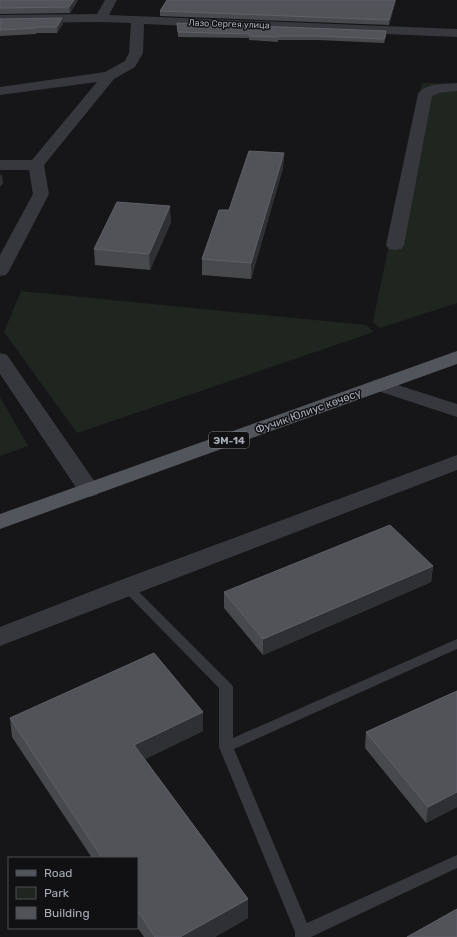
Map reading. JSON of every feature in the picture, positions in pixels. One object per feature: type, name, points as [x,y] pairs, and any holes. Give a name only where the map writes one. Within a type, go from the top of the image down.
[{"type":"main road","name":"Фучик Юлиус көчөсү","points":[[0,522],[457,357]]},
{"type":"street","points":[[101,18],[111,0]]},
{"type":"street","name":"Лазо Сергея улица","points":[[0,19],[101,18],[457,33]]},
{"type":"street","points":[[0,271],[41,194],[36,165],[109,76],[130,64],[136,53],[138,20]]},
{"type":"street","points":[[0,90],[109,76]]},
{"type":"street","points":[[394,245],[425,94],[436,89],[457,87]]},
{"type":"street","points":[[0,165],[36,165]]},
{"type":"street","points":[[0,359],[89,490]]},
{"type":"street","points":[[379,385],[457,411]]},
{"type":"street","points":[[0,637],[127,586],[457,462]]},
{"type":"lane","points":[[127,586],[226,687],[226,747],[303,934],[457,861]]},
{"type":"lane","points":[[226,747],[457,644]]},
{"type":"green space","points":[[422,83],[457,84],[457,303],[380,328],[373,322]]},
{"type":"green space","points":[[21,291],[366,325],[374,332],[77,433],[4,332]]},
{"type":"green space","points":[[0,397],[28,446],[0,456]]},
{"type":"building","points":[[0,0],[74,0],[69,7],[0,8]]},
{"type":"building","points":[[167,0],[395,0],[389,20],[160,11]]},
{"type":"building","points":[[62,18],[57,27],[0,30],[0,19]]},
{"type":"building","points":[[177,23],[386,31],[384,39],[318,36],[249,36],[250,34],[178,32]]},
{"type":"building","points":[[249,151],[284,153],[251,263],[202,259],[219,210],[229,210]]},
{"type":"building","points":[[117,202],[170,206],[149,254],[94,249]]},
{"type":"building","points":[[390,525],[433,566],[263,639],[224,592]]},
{"type":"building","points":[[154,653],[203,712],[134,745],[248,899],[180,937],[155,937],[138,912],[138,857],[101,857],[10,718]]},
{"type":"building","points":[[457,691],[457,792],[428,807],[366,732]]},
{"type":"building","points":[[457,909],[457,937],[407,937]]}]
